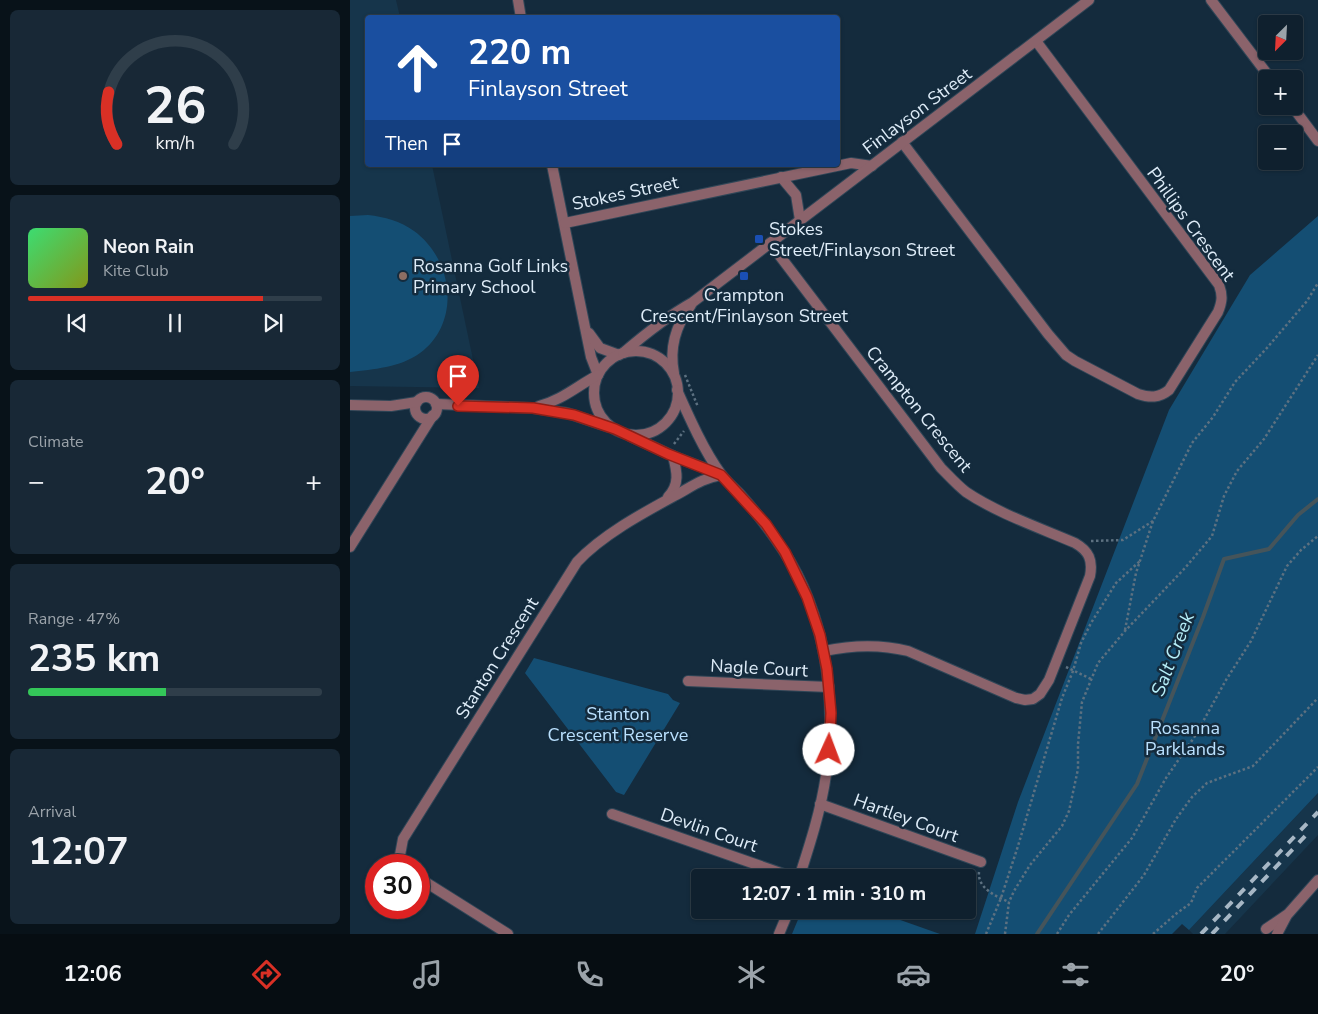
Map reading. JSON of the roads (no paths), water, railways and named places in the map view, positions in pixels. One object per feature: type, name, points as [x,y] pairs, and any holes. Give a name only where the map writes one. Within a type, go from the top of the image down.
[{"type":"street","points":[[518,0],[520,15]]},
{"type":"street","name":"Finlayson Street","points":[[621,354],[667,318],[693,302],[1089,0]]},
{"type":"street","points":[[1211,0],[1264,70]]},
{"type":"street","name":"Phillips Crescent","points":[[902,142],[1066,355],[1138,394],[1156,397],[1169,390],[1222,304],[1222,294],[1219,285],[1036,41]]},
{"type":"street","points":[[1299,115],[1318,141]]},
{"type":"street","name":"Stokes Street","points":[[840,165],[851,163],[872,166]]},
{"type":"street","points":[[552,167],[593,362],[598,375],[594,394],[596,406],[605,422],[618,431],[634,435],[647,433],[663,425],[674,409],[677,387]]},
{"type":"street","name":"Stokes Street","points":[[564,223],[831,167]]},
{"type":"street","points":[[781,177],[796,195],[800,220]]},
{"type":"street","name":"Crampton Crescent","points":[[770,243],[952,480],[986,504],[1084,549],[1091,561],[1090,576],[1046,688],[1033,698],[1025,700],[1006,694],[908,651],[894,647],[879,645],[860,646],[824,651]]},
{"type":"street","name":"Finlayson Street","points":[[677,387],[672,362],[673,342],[680,322],[693,302]]},
{"type":"street","points":[[586,325],[592,340],[598,347],[621,354],[646,353],[660,359],[670,370],[691,421],[721,475],[766,524],[785,552],[807,597],[824,651],[831,713],[829,750],[820,804],[802,869]]},
{"type":"street","points":[[533,408],[558,400],[598,375],[608,362],[621,354]]},
{"type":"street","points":[[416,441],[418,410],[422,398],[428,397],[435,411]]},
{"type":"street","points":[[350,405],[391,406],[418,410],[427,418],[435,411],[458,406],[533,408],[574,415],[618,431],[721,475]]},
{"type":"street","points":[[350,547],[435,411]]},
{"type":"street","name":"Stanton Crescent","points":[[664,501],[671,494],[677,483],[673,456]]},
{"type":"street","name":"Stanton Crescent","points":[[400,854],[403,839],[577,562],[600,541],[664,501],[699,482],[721,475]]},
{"type":"street","name":"Nagle Court","points":[[688,681],[829,688]]},
{"type":"street","name":"Hartley Court","points":[[820,804],[981,862]]},
{"type":"street","name":"Devlin Court","points":[[612,814],[769,869]]},
{"type":"street","points":[[1265,932],[1288,914],[1318,880]]},
{"type":"street","points":[[430,885],[508,934]]},
{"type":"street","points":[[1277,934],[1288,914]]},
{"type":"street","points":[[779,934],[785,919]]},
{"type":"waterway","name":"Salt Creek","points":[[1037,934],[1137,784],[1224,559],[1269,549],[1298,515],[1318,499]]},
{"type":"railway","points":[[1201,934],[1318,812]]},
{"type":"railway","points":[[1212,934],[1311,830]]},
{"type":"place","name":"Stokes Street/Finlayson Street","points":[[759,239]]},
{"type":"place","name":"Rosanna Golf Links Primary School","points":[[403,276]]},
{"type":"place","name":"Crampton Crescent/Finlayson Street","points":[[744,276]]},
{"type":"park label","name":"Stanton Crescent Reserve","points":[[618,724]]},
{"type":"park label","name":"Rosanna Parklands","points":[[1185,738]]}]
